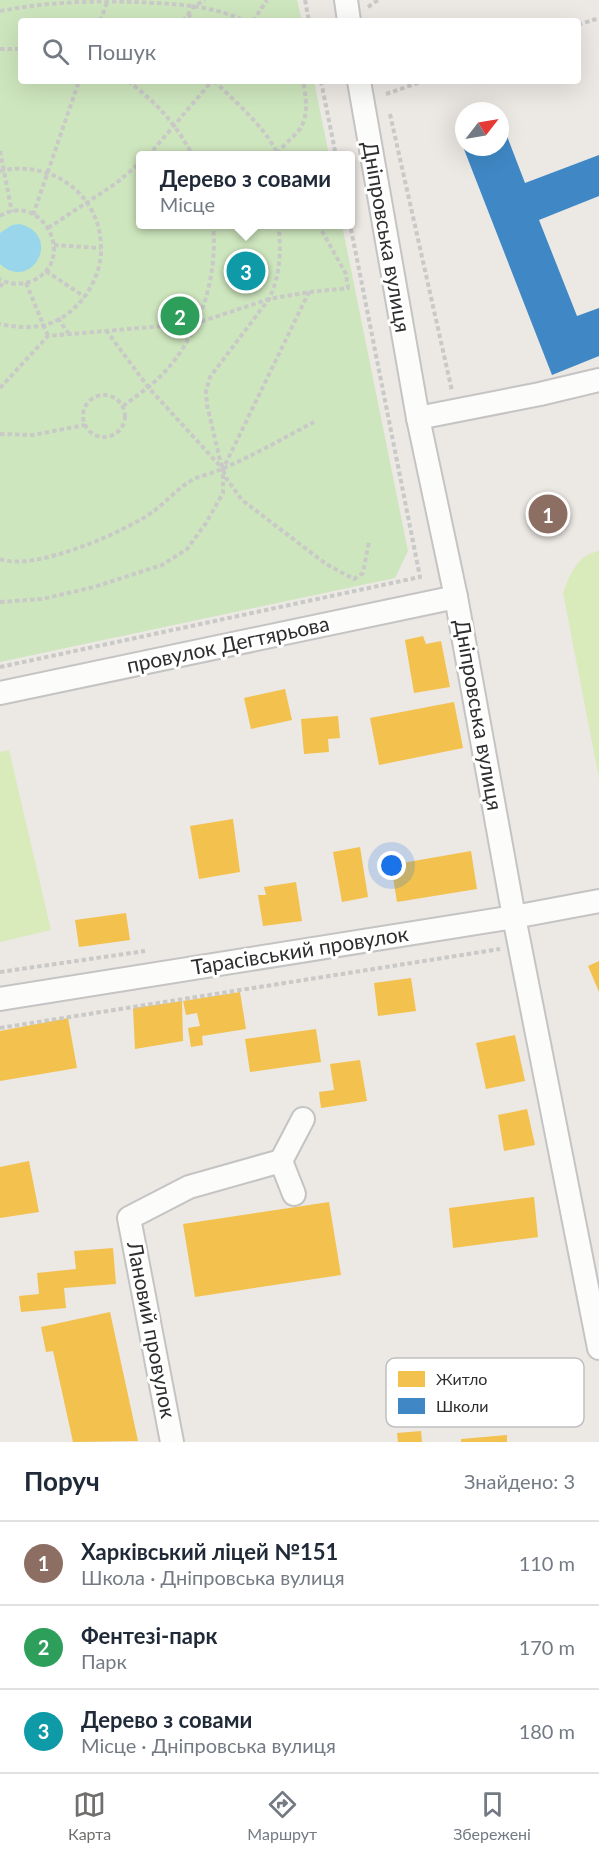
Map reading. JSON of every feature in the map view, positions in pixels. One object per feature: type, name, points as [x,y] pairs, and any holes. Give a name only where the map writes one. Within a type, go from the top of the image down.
[{"type":"street","points":[[346,0],[349,18]]},
{"type":"street","name":"Дніпровська вулиця","points":[[360,84],[418,418],[456,597],[514,917],[599,1348]]},
{"type":"street","points":[[418,418],[599,380]]},
{"type":"street","name":"провулок Дегтярьова","points":[[0,693],[456,597]]},
{"type":"street","name":"Тарасівський провулок","points":[[0,999],[514,917],[599,901]]},
{"type":"street","points":[[294,1194],[281,1161],[303,1119]]},
{"type":"street","name":"Лановий провулок","points":[[172,1442],[129,1218],[189,1187],[281,1161]]},
{"type":"path","points":[[101,18],[108,0]]},
{"type":"path","points":[[0,11],[67,1],[108,0],[194,6],[226,12],[239,18]]},
{"type":"path","points":[[185,18],[194,6],[205,0]]},
{"type":"path","points":[[255,18],[267,0]]},
{"type":"path","points":[[305,0],[308,18]]},
{"type":"path","points":[[188,14],[191,18]]},
{"type":"path","points":[[581,24],[599,18]]},
{"type":"path","points":[[0,49],[18,48]]},
{"type":"path","points":[[33,215],[77,84]]},
{"type":"path","points":[[132,84],[154,101],[180,131],[190,151]]},
{"type":"path","points":[[152,151],[210,84]]},
{"type":"path","points":[[216,84],[249,114],[275,151]]},
{"type":"path","points":[[280,151],[304,120],[306,106],[303,84]]},
{"type":"path","points":[[322,84],[335,151]]},
{"type":"path","points":[[384,88],[386,94],[414,84]]},
{"type":"path","points":[[388,106],[456,409]]},
{"type":"path","points":[[0,151],[2,171],[12,212]]},
{"type":"path","points":[[48,228],[114,184],[136,166]]},
{"type":"path","points":[[0,324],[17,328],[43,325],[66,314],[85,297],[97,274],[102,248],[97,222],[87,202],[66,181],[49,172],[14,168],[2,171]]},
{"type":"path","points":[[0,216],[16,211],[40,218],[48,228],[54,245],[52,261],[46,271],[27,283],[15,284],[2,280],[0,287]]},
{"type":"path","points":[[123,406],[170,367],[197,323],[210,285],[215,245],[213,229]]},
{"type":"path","points":[[278,229],[280,245],[275,286],[269,299],[210,377],[206,391],[212,428],[223,469],[226,478],[242,500],[326,564],[348,577],[354,579],[363,573],[369,541]]},
{"type":"path","points":[[0,388],[48,336],[197,323],[269,299],[348,288],[346,274],[320,229]]},
{"type":"path","points":[[0,667],[420,577],[351,229]]},
{"type":"path","points":[[54,245],[102,248]]},
{"type":"path","points":[[46,271],[85,297]]},
{"type":"path","points":[[27,283],[48,336]]},
{"type":"path","points":[[0,602],[42,599],[94,587],[162,565],[187,549],[206,523],[223,492],[223,469],[309,292]]},
{"type":"path","points":[[58,318],[69,333]]},
{"type":"path","points":[[105,330],[148,387],[223,469]]},
{"type":"path","points":[[106,394],[119,400],[123,406],[126,420],[113,435],[92,434],[85,425],[84,408],[93,397],[106,394]]},
{"type":"path","points":[[0,559],[25,563],[47,559],[110,534],[154,511],[193,480],[223,469],[314,422]]},
{"type":"path","points":[[0,434],[33,435],[85,425]]},
{"type":"path","points":[[0,1028],[520,945]]},
{"type":"green space","points":[[0,0],[297,0],[301,18],[18,18],[18,84],[315,84],[328,151],[136,151],[136,229],[343,229],[408,551],[395,578],[0,662]]},
{"type":"green space","points":[[599,551],[599,778],[563,593],[575,566],[591,553]]},
{"type":"green space","points":[[9,750],[51,930],[0,942],[0,752]]},
{"type":"water","points":[[20,224],[33,230],[40,239],[41,249],[32,267],[23,272],[12,271],[0,264],[0,233],[12,225]]},
{"type":"building: Житло","points":[[423,636],[426,644],[441,641],[450,687],[414,693],[405,640]]},
{"type":"building: Житло","points":[[285,689],[292,720],[251,729],[244,698]]},
{"type":"building: Житло","points":[[454,702],[463,748],[379,765],[370,718]]},
{"type":"building: Житло","points":[[338,716],[340,738],[328,739],[329,752],[304,754],[301,719]]},
{"type":"building: Житло","points":[[233,819],[240,872],[199,879],[190,826]]},
{"type":"building: Житло","points":[[360,847],[368,897],[342,902],[333,852]]},
{"type":"building: Житло","points":[[471,851],[477,889],[397,902],[391,865]]},
{"type":"building: Житло","points":[[296,882],[302,921],[263,926],[258,895],[266,895],[264,887]]},
{"type":"building: Житло","points":[[126,913],[130,940],[79,947],[75,920]]},
{"type":"building: Житло","points":[[599,961],[599,992],[588,966]]},
{"type":"building: Житло","points":[[411,978],[416,1011],[378,1016],[374,983]]},
{"type":"building: Житло","points":[[240,992],[246,1029],[202,1036],[203,1045],[191,1047],[188,1028],[200,1026],[197,1013],[186,1015],[183,1001]]},
{"type":"building: Житло","points":[[182,1001],[183,1041],[135,1049],[133,1008]]},
{"type":"building: Житло","points":[[68,1018],[77,1068],[0,1081],[0,1031]]},
{"type":"building: Житло","points":[[316,1029],[321,1062],[250,1072],[245,1039]]},
{"type":"building: Житло","points":[[515,1035],[525,1081],[486,1089],[476,1043]]},
{"type":"building: Житло","points":[[360,1060],[367,1101],[321,1108],[319,1092],[334,1090],[330,1064]]},
{"type":"building: Житло","points":[[527,1109],[535,1145],[504,1151],[498,1115]]},
{"type":"building: Житло","points":[[29,1161],[39,1212],[0,1218],[0,1167]]},
{"type":"building: Житло","points":[[534,1197],[538,1237],[453,1248],[449,1208]]},
{"type":"building: Житло","points":[[329,1202],[341,1275],[195,1297],[183,1224]]},
{"type":"building: Житло","points":[[113,1248],[116,1284],[64,1288],[66,1308],[21,1312],[19,1296],[39,1294],[37,1273],[76,1269],[74,1251]]},
{"type":"building: Житло","points":[[110,1312],[138,1441],[73,1442],[53,1351],[46,1352],[41,1327]]},
{"type":"building: Житло","points":[[421,1431],[422,1442],[398,1442],[397,1433]]},
{"type":"building: Житло","points":[[507,1435],[507,1442],[461,1442],[461,1439]]},
{"type":"building: Школи","points":[[509,141],[525,183],[599,155],[599,196],[539,220],[577,316],[599,308],[599,356],[552,375],[467,156],[509,156]]},
{"type":"place","name":"Дерево з совами","points":[[246,271]]},
{"type":"place","name":"Фентезі-парк","points":[[180,316]]},
{"type":"place","name":"Харківський ліцей №151","points":[[548,514]]}]
